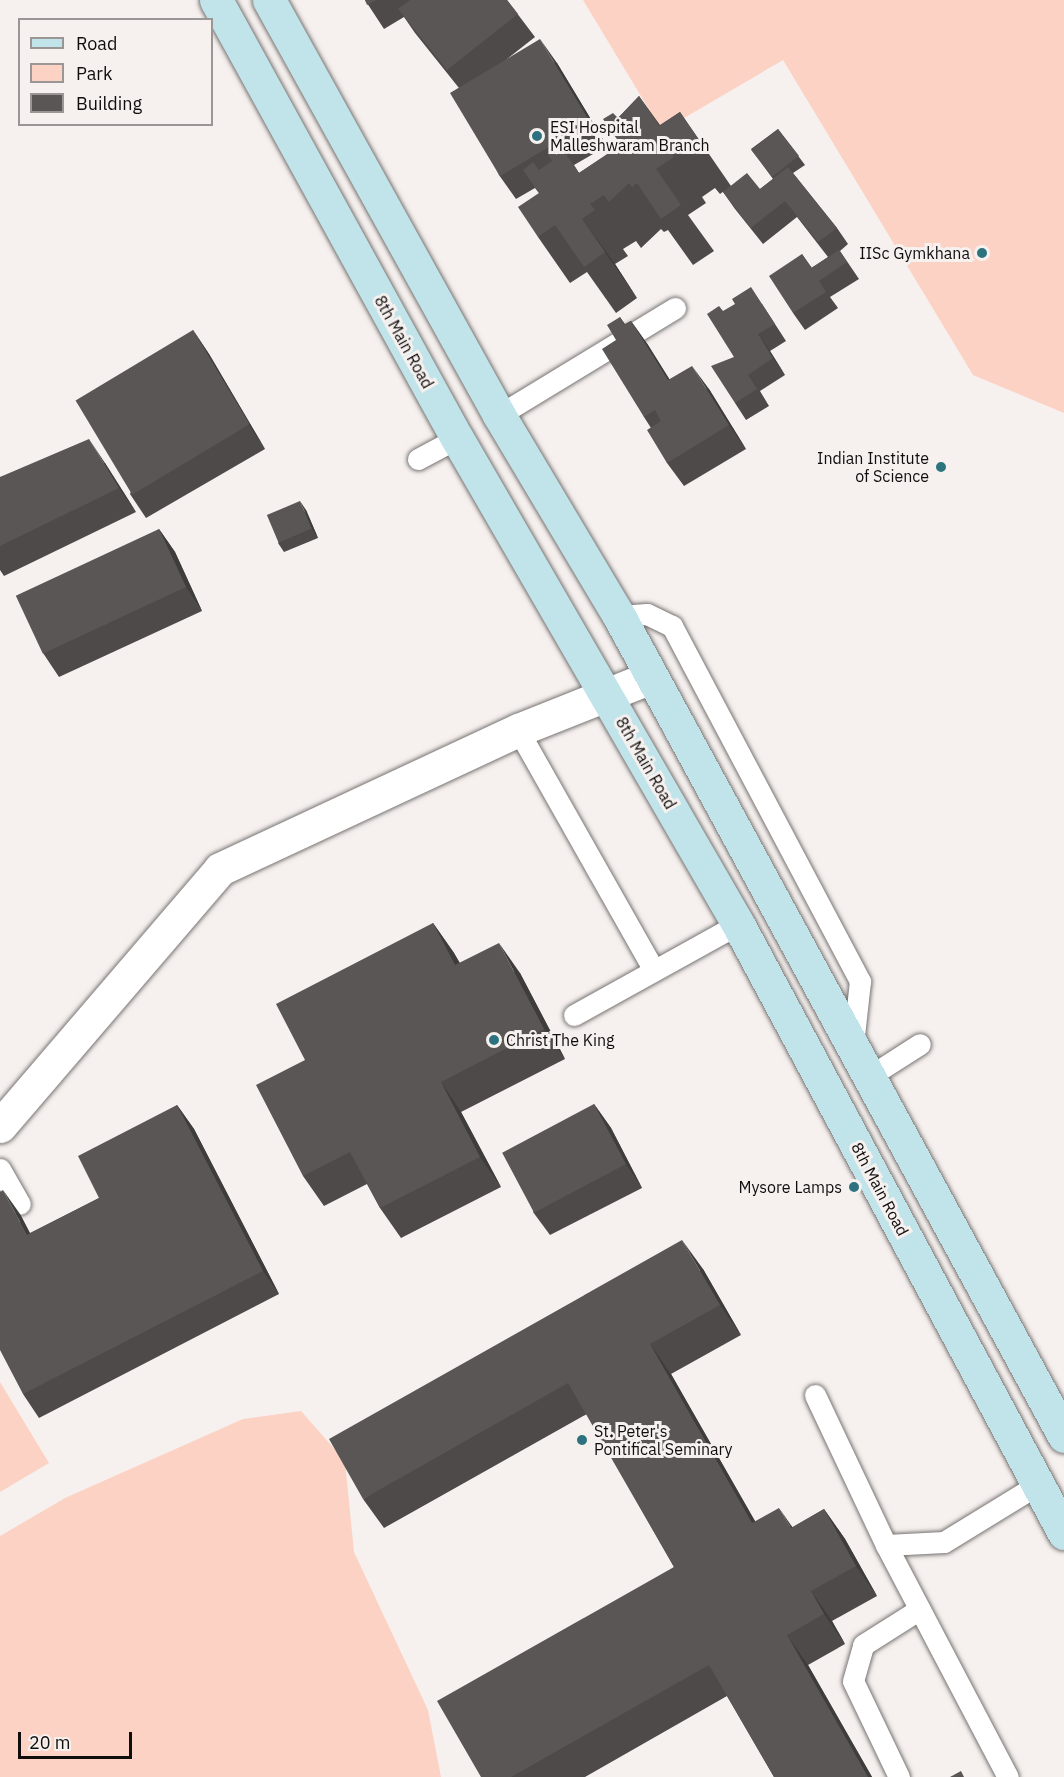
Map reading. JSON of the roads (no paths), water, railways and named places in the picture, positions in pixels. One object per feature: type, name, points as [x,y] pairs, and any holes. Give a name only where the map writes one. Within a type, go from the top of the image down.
[{"type":"main road","name":"8th Main Road","points":[[216,0],[457,438],[738,924],[1064,1533]]},
{"type":"main road","points":[[269,0],[499,415],[619,616],[1064,1436]]},
{"type":"main road","points":[[457,438],[499,415]]},
{"type":"street","points":[[0,1126],[220,869],[518,730],[608,697],[651,676]]},
{"type":"lane","points":[[499,415],[675,308]]},
{"type":"lane","points":[[418,459],[457,438]]},
{"type":"lane","points":[[619,616],[646,614],[672,626],[860,981],[853,1046]]},
{"type":"lane","points":[[518,730],[654,970]]},
{"type":"lane","points":[[574,1015],[738,924]]},
{"type":"lane","points":[[870,1076],[920,1044]]},
{"type":"lane","points":[[0,1169],[20,1204]]},
{"type":"lane","points":[[815,1395],[886,1545],[1007,1777]]},
{"type":"lane","points":[[886,1545],[944,1542],[1037,1485]]},
{"type":"lane","points":[[899,1777],[853,1681],[863,1645],[920,1609]]},
{"type":"place","name":"ESI Hospital Malleshwaram Branch","points":[[537,136]]},
{"type":"place","name":"IISc Gymkhana","points":[[982,253]]},
{"type":"place","name":"Indian Institute of Science","points":[[941,467]]},
{"type":"place","name":"Christ The King","points":[[494,1040]]},
{"type":"place","name":"Mysore Lamps","points":[[854,1187]]},
{"type":"place","name":"St. Peter's Pontifical Seminary","points":[[582,1440]]}]
